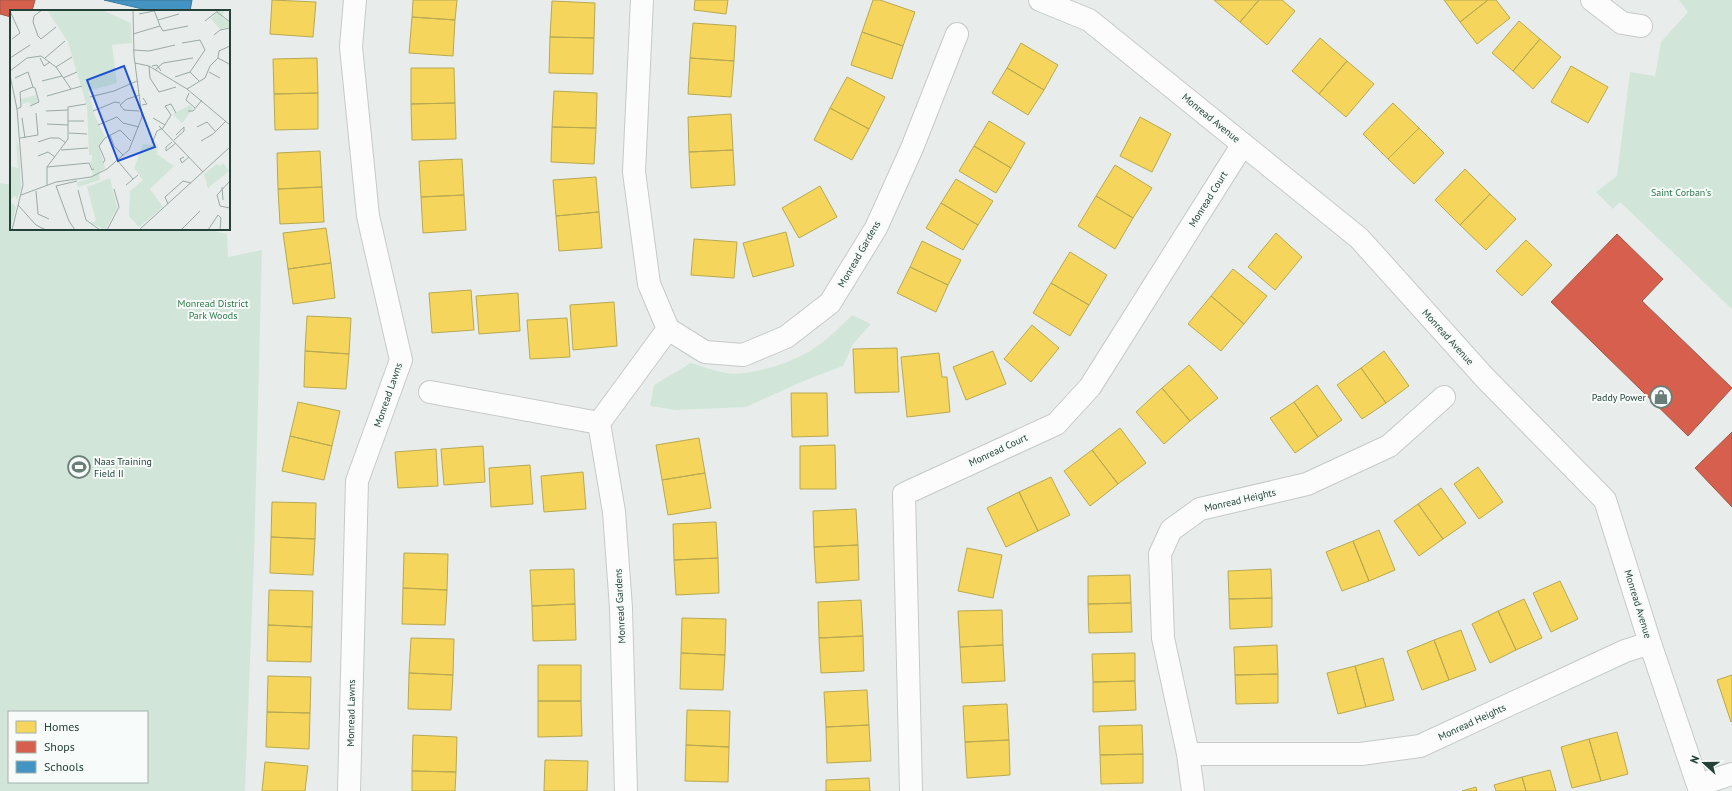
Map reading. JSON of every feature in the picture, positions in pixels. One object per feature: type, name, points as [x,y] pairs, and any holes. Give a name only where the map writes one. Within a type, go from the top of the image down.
[{"type":"street","name":"Monread Lawns","points":[[349,791],[357,481],[401,360],[368,216],[351,47],[355,0]]},
{"type":"street","points":[[430,392],[599,423],[668,329],[649,284],[634,172],[642,0]]},
{"type":"street","name":"Monread Avenue","points":[[1040,0],[1089,20],[1359,238],[1485,378],[1605,500],[1650,643],[1699,788]]},
{"type":"street","points":[[1592,0],[1622,23],[1642,26]]},
{"type":"street","name":"Monread Gardens","points":[[668,329],[705,352],[743,355],[786,337],[830,303],[876,228],[912,148],[957,34]]},
{"type":"street","name":"Monread Court","points":[[911,791],[904,494],[1056,424],[1090,387],[1243,144]]},
{"type":"street","name":"Monread Heights","points":[[1193,791],[1188,754],[1163,638],[1160,554],[1171,530],[1200,509],[1307,484],[1389,446],[1444,397]]},
{"type":"street","name":"Monread Gardens","points":[[599,423],[614,512],[621,608],[626,791]]},
{"type":"street","name":"Monread Heights","points":[[1188,754],[1362,754],[1420,746],[1625,651],[1650,643]]},
{"type":"street","points":[[1699,788],[1732,774]]},
{"type":"green space","name":"Saint Corban's","points":[[1679,0],[1732,0],[1732,309],[1620,202],[1613,209],[1596,192],[1617,176],[1630,72],[1655,76],[1661,42],[1688,12]]},
{"type":"green space","name":"Monread District Park Woods","points":[[0,183],[10,185],[10,230],[209,230],[227,234],[228,257],[262,250],[254,558],[245,791],[0,791]]},
{"type":"green space","points":[[852,315],[871,324],[853,344],[843,366],[806,380],[746,407],[676,410],[650,406],[654,385],[691,363],[726,373],[736,374],[759,371],[795,359],[805,354],[838,329]]},
{"type":"building: Homes","points":[[272,0],[316,2],[313,37],[270,34]]},
{"type":"building: Homes","points":[[413,0],[457,0],[455,20],[412,17]]},
{"type":"building: Homes","points":[[695,0],[728,0],[726,14],[694,10]]},
{"type":"building: Homes","points":[[873,0],[880,0],[915,12],[903,46],[862,32]]},
{"type":"building: Homes","points":[[1214,0],[1259,0],[1240,22]]},
{"type":"building: Homes","points":[[1259,0],[1282,0],[1295,11],[1267,45],[1240,22]]},
{"type":"building: Homes","points":[[1444,0],[1488,0],[1460,22]]},
{"type":"building: Homes","points":[[1488,0],[1496,0],[1510,18],[1477,44],[1460,22]]},
{"type":"building: Homes","points":[[552,1],[595,3],[594,38],[550,37]]},
{"type":"building: Homes","points":[[412,17],[455,20],[453,56],[409,53]]},
{"type":"building: Homes","points":[[1519,21],[1540,39],[1513,71],[1492,53]]},
{"type":"building: Homes","points":[[693,23],[736,26],[734,61],[690,58]]},
{"type":"building: Homes","points":[[862,32],[903,46],[892,79],[851,65]]},
{"type":"building: Homes","points":[[550,37],[594,38],[593,74],[549,73]]},
{"type":"building: Homes","points":[[1320,38],[1347,61],[1319,94],[1292,71]]},
{"type":"building: Homes","points":[[1540,39],[1561,57],[1533,89],[1513,71]]},
{"type":"building: Homes","points":[[1021,43],[1058,65],[1044,90],[1007,68]]},
{"type":"building: Homes","points":[[317,58],[318,93],[274,94],[273,59]]},
{"type":"building: Homes","points":[[690,58],[734,61],[731,97],[688,94]]},
{"type":"building: Homes","points":[[1347,61],[1374,84],[1346,117],[1319,94]]},
{"type":"building: Homes","points":[[1571,66],[1608,87],[1588,123],[1551,102]]},
{"type":"building: Homes","points":[[411,68],[454,68],[455,103],[411,104]]},
{"type":"building: Homes","points":[[1007,68],[1044,90],[1028,115],[992,93]]},
{"type":"building: Homes","points":[[847,77],[885,97],[869,129],[830,108]]},
{"type":"building: Homes","points":[[554,91],[597,93],[596,128],[552,127]]},
{"type":"building: Homes","points":[[318,93],[318,129],[275,130],[274,94]]},
{"type":"building: Homes","points":[[455,103],[456,139],[412,140],[411,104]]},
{"type":"building: Homes","points":[[1393,103],[1419,128],[1388,159],[1363,134]]},
{"type":"building: Homes","points":[[830,108],[869,129],[852,160],[814,140]]},
{"type":"building: Homes","points":[[731,114],[733,150],[689,152],[688,117]]},
{"type":"building: Homes","points":[[1140,117],[1171,134],[1152,172],[1120,156]]},
{"type":"building: Homes","points":[[989,121],[1025,143],[1011,168],[974,146]]},
{"type":"building: Homes","points":[[552,127],[596,128],[594,164],[551,162]]},
{"type":"building: Homes","points":[[1419,128],[1444,153],[1414,184],[1388,159]]},
{"type":"building: Homes","points":[[974,146],[1011,168],[996,193],[959,171]]},
{"type":"building: Homes","points":[[733,150],[735,185],[691,188],[689,152]]},
{"type":"building: Homes","points":[[320,151],[322,187],[278,189],[277,153]]},
{"type":"building: Homes","points":[[462,159],[464,195],[421,197],[419,161]]},
{"type":"building: Homes","points":[[1115,165],[1152,188],[1133,218],[1096,196]]},
{"type":"building: Homes","points":[[1465,169],[1490,194],[1460,225],[1435,200]]},
{"type":"building: Homes","points":[[596,177],[599,212],[556,216],[553,180]]},
{"type":"building: Homes","points":[[956,179],[993,201],[978,225],[941,203]]},
{"type":"building: Homes","points":[[820,186],[837,217],[799,238],[782,208]]},
{"type":"building: Homes","points":[[322,187],[324,222],[280,224],[278,189]]},
{"type":"building: Homes","points":[[1490,194],[1516,219],[1486,250],[1460,225]]},
{"type":"building: Homes","points":[[464,195],[466,230],[423,233],[421,197]]},
{"type":"building: Homes","points":[[1096,196],[1133,218],[1115,249],[1078,226]]},
{"type":"building: Homes","points":[[941,203],[978,225],[963,250],[926,228]]},
{"type":"building: Homes","points":[[599,212],[602,248],[559,251],[556,216]]},
{"type":"building: Homes","points":[[326,228],[331,263],[288,269],[283,233]]},
{"type":"building: Homes","points":[[786,232],[794,266],[753,277],[743,243]]},
{"type":"building: Homes","points":[[1276,233],[1302,257],[1275,290],[1248,267]]},
{"type":"building: Homes","points":[[694,239],[737,242],[734,278],[691,275]]},
{"type":"building: Homes","points":[[1526,240],[1552,265],[1522,296],[1496,271]]},
{"type":"building: Homes","points":[[922,241],[961,260],[948,285],[910,267]]},
{"type":"building: Homes","points":[[1070,252],[1107,275],[1089,305],[1051,283]]},
{"type":"building: Homes","points":[[331,263],[335,298],[293,304],[288,269]]},
{"type":"building: Homes","points":[[910,267],[948,285],[936,312],[897,293]]},
{"type":"building: Homes","points":[[1233,269],[1267,296],[1244,324],[1211,296]]},
{"type":"building: Homes","points":[[1051,283],[1089,305],[1070,336],[1033,313]]},
{"type":"building: Homes","points":[[471,290],[474,330],[432,333],[429,293]]},
{"type":"building: Homes","points":[[518,293],[520,331],[479,334],[476,296]]},
{"type":"building: Homes","points":[[1211,296],[1244,324],[1221,351],[1188,324]]},
{"type":"building: Homes","points":[[614,302],[617,346],[573,350],[570,305]]},
{"type":"building: Homes","points":[[307,316],[351,318],[349,354],[305,351]]},
{"type":"building: Homes","points":[[567,318],[570,357],[530,359],[527,320]]},
{"type":"building: Homes","points":[[1032,325],[1059,348],[1031,382],[1004,359]]},
{"type":"building: Homes","points":[[897,348],[899,392],[855,393],[853,349]]},
{"type":"building: Homes","points":[[305,351],[349,354],[346,389],[304,387]]},
{"type":"building: Homes","points":[[993,351],[1006,384],[966,400],[953,367]]},
{"type":"building: Homes","points":[[1384,351],[1409,386],[1386,403],[1361,368]]},
{"type":"building: Homes","points":[[939,353],[942,377],[947,377],[950,412],[907,417],[901,357]]},
{"type":"building: Homes","points":[[1189,365],[1218,398],[1190,421],[1162,388]]},
{"type":"building: Homes","points":[[1361,368],[1386,403],[1362,419],[1337,385]]},
{"type":"building: Homes","points":[[1317,385],[1342,420],[1318,437],[1294,402]]},
{"type":"building: Homes","points":[[1162,388],[1190,421],[1164,444],[1136,412]]},
{"type":"building: Homes","points":[[791,393],[827,393],[828,436],[792,437]]},
{"type":"building: Homes","points":[[298,402],[340,411],[332,446],[290,436]]},
{"type":"building: Homes","points":[[1294,402],[1318,437],[1295,453],[1270,418]]},
{"type":"building: Homes","points":[[1120,428],[1146,463],[1118,484],[1092,450]]},
{"type":"building: Homes","points":[[290,436],[332,446],[324,480],[282,471]]},
{"type":"building: Homes","points":[[699,438],[705,473],[662,480],[656,445]]},
{"type":"building: Homes","points":[[835,445],[836,489],[800,489],[800,446]]},
{"type":"building: Homes","points":[[483,446],[485,482],[444,485],[441,449]]},
{"type":"building: Homes","points":[[436,449],[438,486],[398,488],[395,452]]},
{"type":"building: Homes","points":[[1092,450],[1118,484],[1090,506],[1064,471]]},
{"type":"building: Homes","points":[[530,465],[533,504],[491,507],[489,468]]},
{"type":"building: Homes","points":[[1478,467],[1503,502],[1479,519],[1454,484]]},
{"type":"building: Homes","points":[[583,472],[586,509],[544,512],[541,476]]},
{"type":"building: Homes","points":[[705,473],[711,508],[668,515],[662,480]]},
{"type":"building: Homes","points":[[1051,477],[1070,515],[1038,531],[1019,492]]},
{"type":"building: Homes","points":[[1441,488],[1466,523],[1443,539],[1418,504]]},
{"type":"building: Homes","points":[[1019,492],[1038,531],[1006,547],[987,508]]},
{"type":"building: Homes","points":[[272,502],[316,503],[315,539],[271,537]]},
{"type":"building: Homes","points":[[1418,504],[1443,539],[1419,556],[1394,521]]},
{"type":"building: Homes","points":[[856,509],[858,545],[814,547],[813,511]]},
{"type":"building: Homes","points":[[716,522],[718,558],[674,560],[673,524]]},
{"type":"building: Homes","points":[[1379,530],[1395,570],[1369,581],[1353,541]]},
{"type":"building: Homes","points":[[271,537],[315,539],[313,575],[270,573]]},
{"type":"building: Homes","points":[[1353,541],[1369,581],[1342,591],[1326,552]]},
{"type":"building: Homes","points":[[858,545],[859,580],[816,583],[814,547]]},
{"type":"building: Homes","points":[[967,548],[1002,555],[993,598],[958,591]]},
{"type":"building: Homes","points":[[404,553],[448,554],[447,590],[403,588]]},
{"type":"building: Homes","points":[[718,558],[719,593],[676,595],[674,560]]},
{"type":"building: Homes","points":[[574,569],[575,604],[532,606],[530,570]]},
{"type":"building: Homes","points":[[1271,569],[1272,598],[1229,599],[1228,571]]},
{"type":"building: Homes","points":[[1130,575],[1131,603],[1088,604],[1088,576]]},
{"type":"building: Homes","points":[[1560,581],[1578,619],[1551,632],[1533,593]]},
{"type":"building: Homes","points":[[403,588],[447,590],[445,625],[402,624]]},
{"type":"building: Homes","points":[[269,590],[313,591],[312,627],[268,625]]},
{"type":"building: Homes","points":[[1272,598],[1272,627],[1230,629],[1229,599]]},
{"type":"building: Homes","points":[[1524,599],[1542,638],[1516,650],[1498,611]]},
{"type":"building: Homes","points":[[861,600],[863,636],[819,638],[818,602]]},
{"type":"building: Homes","points":[[1131,603],[1132,632],[1089,633],[1088,604]]},
{"type":"building: Homes","points":[[575,604],[576,640],[533,641],[532,606]]},
{"type":"building: Homes","points":[[1002,610],[1003,645],[960,647],[958,611]]},
{"type":"building: Homes","points":[[1498,611],[1516,650],[1490,663],[1472,624]]},
{"type":"building: Homes","points":[[682,618],[726,619],[725,655],[681,653]]},
{"type":"building: Homes","points":[[268,625],[312,627],[311,662],[267,661]]},
{"type":"building: Homes","points":[[1461,630],[1476,670],[1449,680],[1434,640]]},
{"type":"building: Homes","points":[[863,636],[864,671],[821,673],[819,638]]},
{"type":"building: Homes","points":[[411,638],[454,639],[453,675],[409,673]]},
{"type":"building: Homes","points":[[1434,640],[1449,680],[1422,690],[1407,651]]},
{"type":"building: Homes","points":[[1003,645],[1005,681],[962,683],[960,647]]},
{"type":"building: Homes","points":[[1277,645],[1278,674],[1235,675],[1234,647]]},
{"type":"building: Homes","points":[[681,653],[725,655],[723,690],[680,689]]},
{"type":"building: Homes","points":[[1135,653],[1135,681],[1093,682],[1092,654]]},
{"type":"building: Homes","points":[[1383,658],[1394,700],[1366,707],[1355,666]]},
{"type":"building: Homes","points":[[538,665],[581,665],[581,701],[538,701]]},
{"type":"building: Homes","points":[[1355,666],[1366,707],[1338,714],[1327,673]]},
{"type":"building: Homes","points":[[409,673],[453,675],[451,710],[408,709]]},
{"type":"building: Homes","points":[[1278,674],[1278,703],[1236,704],[1235,675]]},
{"type":"building: Homes","points":[[1732,675],[1732,721],[1731,722],[1717,680]]},
{"type":"building: Homes","points":[[268,676],[311,677],[310,713],[267,712]]},
{"type":"building: Homes","points":[[1135,681],[1136,710],[1093,712],[1093,682]]},
{"type":"building: Homes","points":[[867,690],[869,725],[826,727],[824,692]]},
{"type":"building: Homes","points":[[538,701],[581,701],[582,736],[538,737]]},
{"type":"building: Homes","points":[[1007,704],[1009,740],[965,742],[963,706]]},
{"type":"building: Homes","points":[[687,710],[730,711],[729,747],[686,745]]},
{"type":"building: Homes","points":[[267,712],[310,713],[309,749],[266,747]]},
{"type":"building: Homes","points":[[869,725],[871,761],[827,763],[826,727]]},
{"type":"building: Homes","points":[[1142,725],[1143,754],[1100,755],[1099,726]]},
{"type":"building: Homes","points":[[1617,732],[1628,774],[1601,781],[1589,739]]},
{"type":"building: Homes","points":[[413,735],[457,737],[456,772],[412,771]]},
{"type":"building: Homes","points":[[1589,739],[1601,781],[1572,788],[1561,747]]},
{"type":"building: Homes","points":[[1009,740],[1010,775],[967,778],[965,742]]},
{"type":"building: Homes","points":[[686,745],[729,747],[728,782],[685,781]]},
{"type":"building: Homes","points":[[1143,754],[1143,783],[1101,784],[1100,755]]},
{"type":"building: Homes","points":[[545,760],[588,761],[587,791],[544,791]]},
{"type":"building: Homes","points":[[265,762],[308,766],[305,791],[262,791]]},
{"type":"building: Homes","points":[[1550,770],[1556,791],[1526,791],[1522,777]]},
{"type":"building: Homes","points":[[412,771],[456,772],[455,791],[412,791]]},
{"type":"building: Homes","points":[[1522,777],[1526,791],[1496,791],[1494,785]]},
{"type":"building: Homes","points":[[869,778],[870,791],[826,791],[826,780]]},
{"type":"building: Homes","points":[[1476,787],[1477,791],[1462,791]]},
{"type":"building: Shops","points":[[0,0],[35,0],[32,10],[10,10],[10,17],[0,14]]},
{"type":"building: Shops","points":[[1617,234],[1663,279],[1642,301],[1732,388],[1688,436],[1551,302]]},
{"type":"building: Shops","points":[[1732,432],[1732,507],[1695,468]]},
{"type":"building: Schools","points":[[104,0],[192,0],[190,10],[147,10]]},
{"type":"place","name":"Paddy Power","points":[[1661,397]]},
{"type":"place","name":"Naas Training Field II","points":[[79,467]]}]
